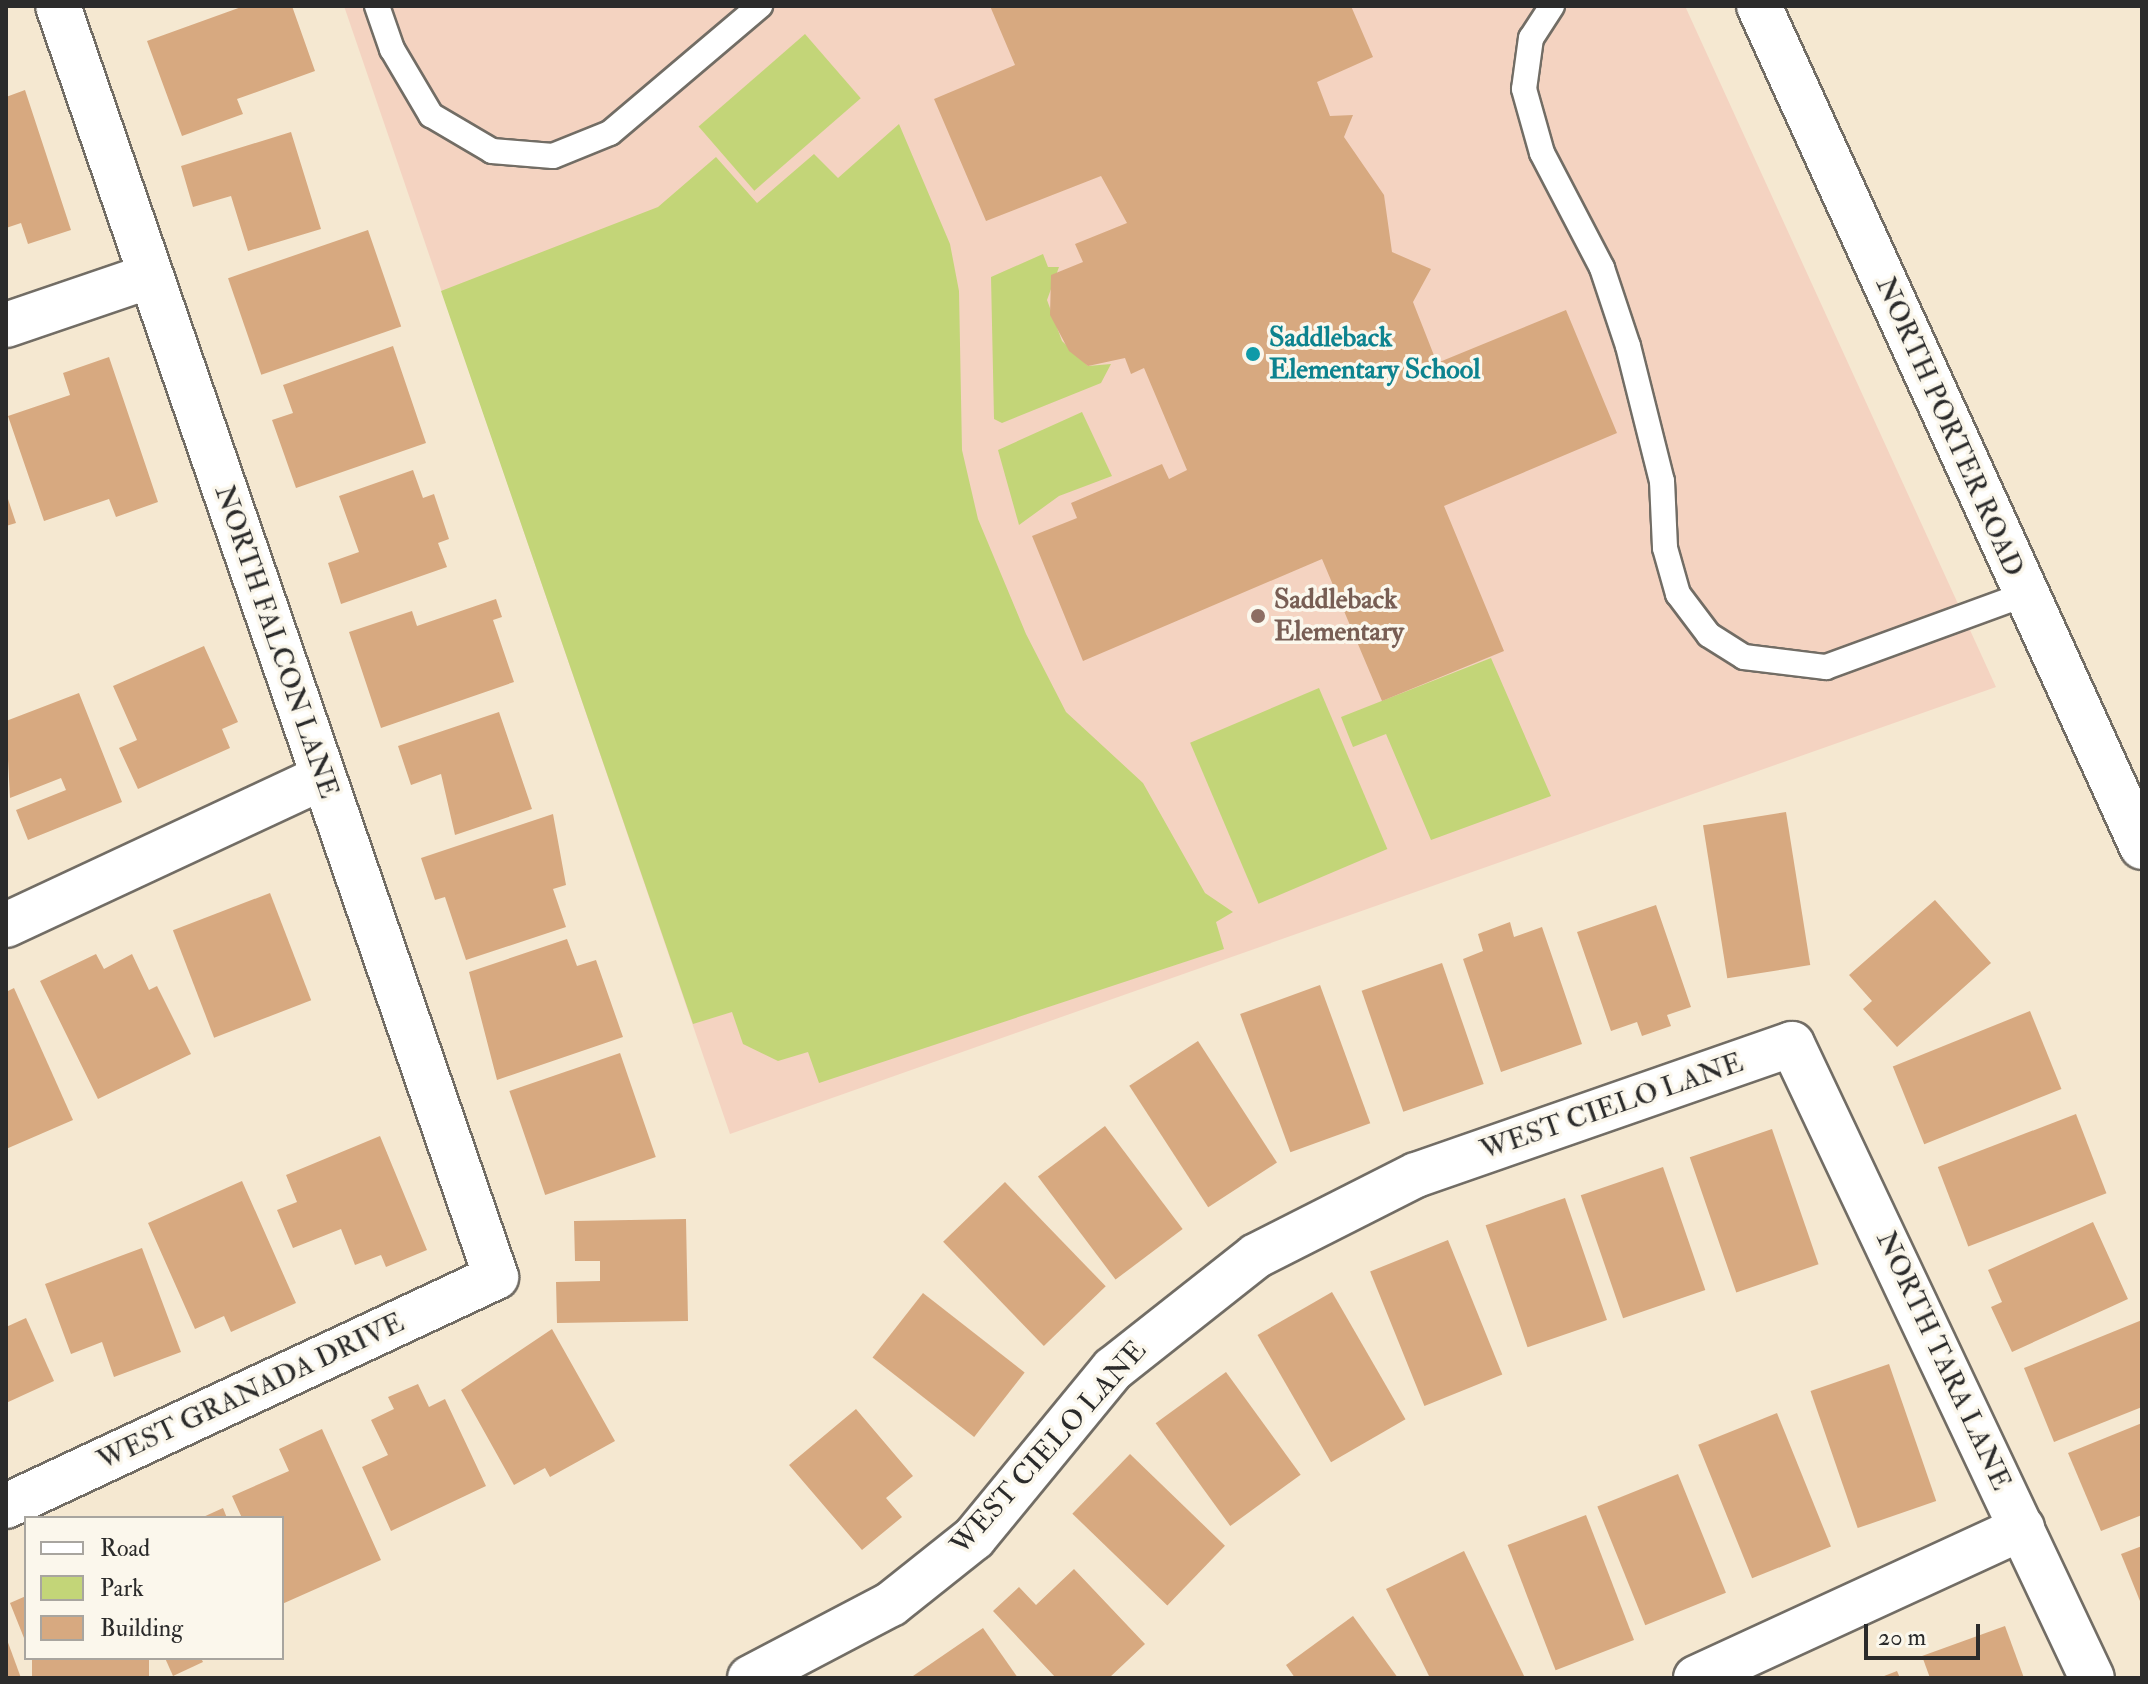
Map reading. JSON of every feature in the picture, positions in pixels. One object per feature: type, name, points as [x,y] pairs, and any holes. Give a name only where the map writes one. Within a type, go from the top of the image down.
[{"type":"street","name":"NORTH FALCON LANE","points":[[58,6],[496,1277]]},
{"type":"street","name":"NORTH PORTER ROAD","points":[[1759,6],[2142,847]]},
{"type":"street","points":[[6,325],[150,276]]},
{"type":"street","points":[[6,925],[323,777]]},
{"type":"street","name":"NORTH TARA LANE","points":[[1792,1044],[2092,1678]]},
{"type":"street","name":"WEST CIELO LANE","points":[[750,1678],[891,1604],[974,1538],[1113,1369],[1256,1256],[1416,1175],[1792,1044]]},
{"type":"street","name":"WEST GRANADA DRIVE","points":[[6,1506],[496,1277]]},
{"type":"street","points":[[1696,1678],[2022,1528]]},
{"type":"lane","points":[[377,6],[392,49],[431,115],[492,151],[553,156],[610,133],[760,6]]},
{"type":"lane","points":[[1552,6],[1531,38],[1524,89],[1542,153],[1602,268],[1628,346],[1662,481],[1665,548],[1678,594],[1709,635],[1744,657],[1826,667],[2025,594]]},
{"type":"shaded area","name":"Saddleback Elementary","points":[[344,6],[1685,6],[1996,687],[730,1134]]},
{"type":"green space","points":[[805,34],[861,98],[754,191],[699,127]]},
{"type":"green space","points":[[899,124],[950,244],[959,291],[962,450],[978,519],[1026,634],[1066,712],[1143,783],[1205,893],[1233,912],[1216,922],[1224,949],[819,1083],[808,1052],[778,1061],[743,1044],[732,1012],[693,1024],[441,291],[658,207],[716,157],[757,203],[814,154],[838,178]]},
{"type":"green space","points":[[1043,254],[1048,267],[1059,267],[1047,300],[1062,341],[1088,366],[1111,364],[1101,383],[1002,423],[994,419],[991,277]]},
{"type":"green space","points":[[1082,412],[1112,476],[1059,496],[1019,525],[998,450]]},
{"type":"green space","points":[[1491,658],[1551,796],[1431,840],[1386,734],[1353,747],[1341,717]]},
{"type":"green space","points":[[1319,688],[1387,849],[1259,904],[1190,743]]},
{"type":"building","points":[[244,6],[292,6],[315,71],[237,99],[243,114],[182,136],[147,41]]},
{"type":"building","name":"Saddleback Elementary School","points":[[990,6],[1351,6],[1373,57],[1317,82],[1330,116],[1353,115],[1344,137],[1384,195],[1392,252],[1431,269],[1413,302],[1437,363],[1566,310],[1617,433],[1444,506],[1504,651],[1382,701],[1322,559],[1083,661],[1032,536],[1077,518],[1071,503],[1162,464],[1169,479],[1187,470],[1144,368],[1131,374],[1125,358],[1088,366],[1069,351],[1050,315],[1051,275],[1083,262],[1075,244],[1127,223],[1101,176],[986,221],[934,99],[1015,65]]},
{"type":"building","points":[[25,90],[71,230],[28,244],[21,223],[6,228],[6,97]]},
{"type":"building","points":[[291,132],[321,229],[248,251],[231,196],[193,207],[181,166]]},
{"type":"building","points":[[368,230],[401,326],[261,375],[228,278]]},
{"type":"building","points":[[393,346],[426,443],[296,488],[272,420],[293,413],[283,385]]},
{"type":"building","points":[[109,357],[158,502],[116,517],[109,499],[44,521],[8,416],[70,395],[63,373]]},
{"type":"building","points":[[413,470],[423,498],[434,494],[449,539],[438,543],[447,567],[341,604],[328,563],[359,552],[339,496]]},
{"type":"building","points":[[6,493],[16,523],[6,526]]},
{"type":"building","points":[[496,599],[502,617],[493,620],[514,682],[381,728],[349,632],[412,611],[417,626]]},
{"type":"building","points":[[204,646],[238,722],[222,729],[230,748],[138,789],[119,748],[137,740],[113,686]]},
{"type":"building","points":[[79,693],[122,802],[28,840],[16,810],[66,790],[61,778],[10,798],[6,721]]},
{"type":"building","points":[[499,712],[532,809],[455,835],[441,774],[411,785],[398,746]]},
{"type":"building","points":[[1786,812],[1810,965],[1727,978],[1703,825]]},
{"type":"building","points":[[553,814],[566,885],[553,889],[566,927],[466,960],[445,897],[435,900],[421,858]]},
{"type":"building","points":[[270,893],[311,1000],[214,1038],[173,930]]},
{"type":"building","points":[[1935,900],[1991,963],[1897,1047],[1863,1009],[1872,1001],[1849,975]]},
{"type":"building","points":[[1656,905],[1691,1007],[1667,1015],[1671,1026],[1642,1036],[1637,1022],[1611,1031],[1577,932]]},
{"type":"building","points":[[1510,922],[1514,937],[1542,927],[1582,1044],[1501,1072],[1463,959],[1483,951],[1478,934]]},
{"type":"building","points":[[567,939],[577,966],[596,960],[623,1037],[497,1080],[469,972]]},
{"type":"building","points":[[96,954],[104,969],[132,954],[149,990],[157,986],[191,1054],[98,1099],[40,981]]},
{"type":"building","points":[[1442,963],[1484,1084],[1403,1112],[1362,991]]},
{"type":"building","points":[[1320,985],[1370,1123],[1290,1152],[1240,1014]]},
{"type":"building","points":[[14,988],[73,1120],[6,1149],[6,992]]},
{"type":"building","points":[[2030,1011],[2061,1089],[1924,1144],[1893,1066]]},
{"type":"building","points":[[1198,1041],[1277,1163],[1208,1207],[1129,1086]]},
{"type":"building","points":[[620,1053],[656,1157],[545,1195],[509,1091]]},
{"type":"building","points":[[2076,1114],[2106,1193],[1968,1246],[1938,1167]]},
{"type":"building","points":[[1105,1126],[1183,1229],[1116,1280],[1038,1177]]},
{"type":"building","points":[[1772,1129],[1819,1264],[1736,1293],[1690,1157]]},
{"type":"building","points":[[380,1136],[427,1250],[386,1267],[381,1255],[355,1265],[341,1229],[293,1248],[277,1210],[297,1202],[286,1175]]},
{"type":"building","points":[[1663,1167],[1705,1290],[1623,1318],[1581,1195]]},
{"type":"building","points":[[242,1181],[296,1303],[231,1332],[224,1316],[195,1329],[148,1223]]},
{"type":"building","points":[[1005,1182],[1106,1286],[1044,1346],[943,1242]]},
{"type":"building","points":[[1565,1198],[1607,1320],[1528,1347],[1486,1225]]},
{"type":"building","points":[[686,1219],[688,1321],[557,1323],[556,1282],[600,1281],[600,1261],[575,1261],[574,1221]]},
{"type":"building","points":[[2093,1222],[2128,1299],[2012,1352],[1991,1307],[2002,1302],[1988,1270]]},
{"type":"building","points":[[1448,1240],[1502,1374],[1424,1406],[1370,1271]]},
{"type":"building","points":[[142,1248],[181,1352],[114,1377],[102,1342],[71,1354],[45,1284]]},
{"type":"building","points":[[1332,1292],[1406,1419],[1331,1462],[1258,1335]]},
{"type":"building","points":[[923,1293],[1025,1372],[974,1437],[873,1358]]},
{"type":"building","points":[[26,1318],[54,1381],[6,1403],[6,1327]]},
{"type":"building","points":[[2142,1320],[2142,1407],[2054,1442],[2024,1368]]},
{"type":"building","points":[[552,1329],[615,1441],[550,1477],[545,1468],[514,1485],[461,1390]]},
{"type":"building","points":[[1889,1364],[1936,1501],[1858,1528],[1811,1391]]},
{"type":"building","points":[[1226,1372],[1301,1475],[1230,1526],[1156,1423]]},
{"type":"building","points":[[418,1384],[429,1407],[445,1399],[486,1486],[391,1531],[362,1467],[388,1455],[371,1420],[394,1409],[388,1397]]},
{"type":"building","points":[[856,1409],[913,1476],[886,1498],[902,1517],[862,1550],[789,1465]]},
{"type":"building","points":[[1777,1413],[1831,1547],[1752,1578],[1698,1445]]},
{"type":"building","points":[[2142,1423],[2142,1515],[2101,1531],[2068,1453]]},
{"type":"building","points":[[322,1429],[381,1560],[284,1603],[284,1516],[241,1516],[232,1496],[289,1471],[279,1449]]},
{"type":"building","points":[[1130,1454],[1225,1546],[1167,1605],[1072,1514]]},
{"type":"building","points":[[1678,1474],[1726,1593],[1645,1625],[1597,1507]]},
{"type":"building","points":[[223,1508],[226,1516],[205,1516]]},
{"type":"building","points":[[1586,1515],[1634,1640],[1556,1670],[1508,1545]]},
{"type":"building","points":[[2142,1546],[2142,1606],[2121,1554]]},
{"type":"building","points":[[1464,1551],[1525,1678],[1430,1678],[1386,1589]]},
{"type":"building","points":[[1074,1569],[1145,1644],[1109,1678],[1056,1678],[993,1611],[1019,1587],[1036,1605]]},
{"type":"building","points":[[24,1597],[24,1638],[10,1603]]},
{"type":"building","points":[[1353,1616],[1398,1678],[1295,1678],[1286,1665]]},
{"type":"building","points":[[2005,1626],[2024,1678],[1930,1678],[1922,1656]]},
{"type":"building","points":[[983,1628],[1018,1678],[914,1678],[913,1676]]},
{"type":"building","points":[[6,1637],[21,1678],[6,1678]]},
{"type":"building","points":[[32,1660],[149,1660],[149,1678],[32,1678]]},
{"type":"building","points":[[166,1660],[202,1660],[203,1662],[173,1676]]},
{"type":"building","points":[[1897,1671],[1900,1678],[1879,1678]]},
{"type":"place","name":"Saddleback Elementary School","points":[[1253,354]]},
{"type":"place","name":"Saddleback Elementary","points":[[1258,616]]}]
